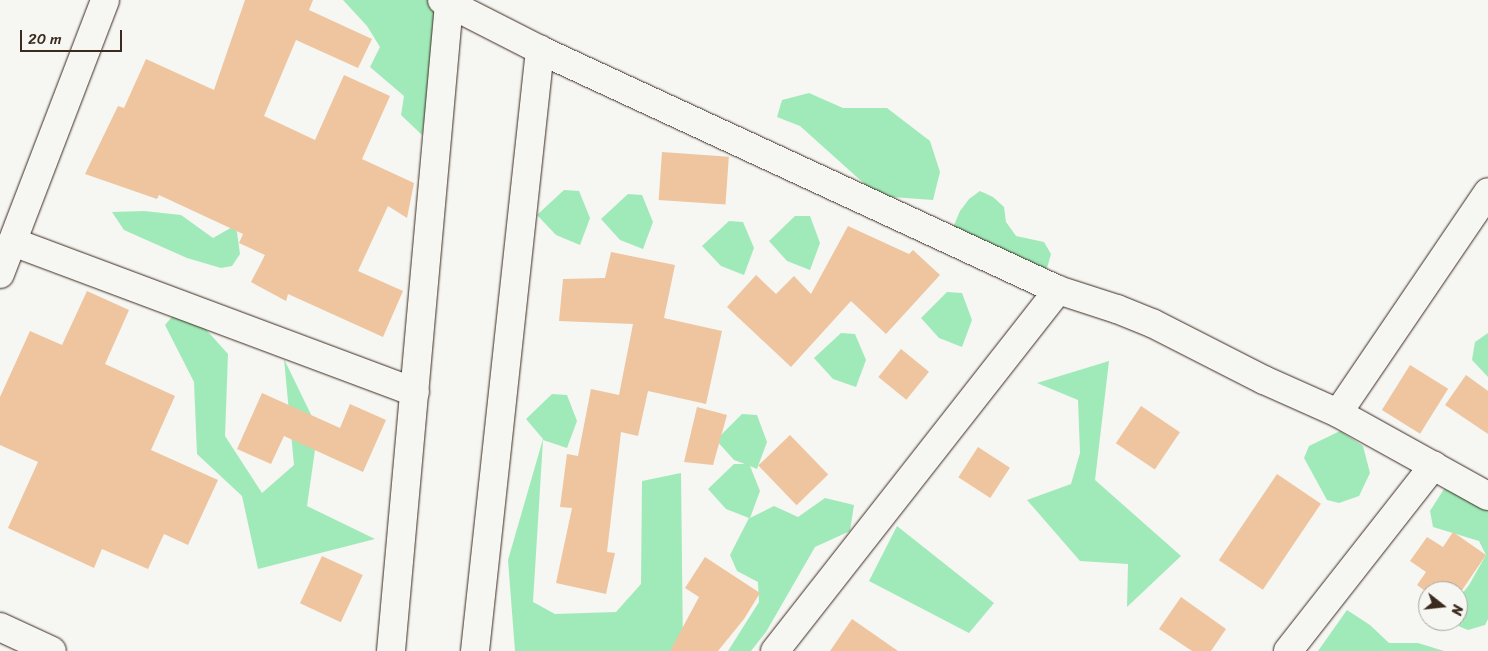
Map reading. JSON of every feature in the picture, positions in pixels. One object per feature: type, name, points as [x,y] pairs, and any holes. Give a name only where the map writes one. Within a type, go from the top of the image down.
[{"type":"street","points":[[0,274],[106,0]]},
{"type":"street","points":[[391,651],[415,392],[445,2],[540,50],[1058,290],[1117,309],[1152,323],[1264,380],[1338,413],[1488,496]]},
{"type":"street","points":[[475,651],[540,50]]},
{"type":"street","points":[[1338,413],[1488,192]]},
{"type":"street","points":[[13,242],[415,392]]},
{"type":"street","points":[[775,651],[1058,290]]},
{"type":"street","points":[[1288,651],[1434,465]]},
{"type":"street","points":[[0,627],[52,651]]},
{"type":"green space","points":[[343,0],[436,0],[431,72],[422,135],[401,115],[404,96],[370,67],[380,47],[367,26]]},
{"type":"green space","points":[[809,93],[843,108],[887,108],[930,141],[940,172],[933,200],[878,196],[800,126],[777,117],[782,100]]},
{"type":"green space","points":[[564,190],[579,191],[590,218],[580,245],[556,235],[537,215]]},
{"type":"green space","points":[[980,191],[993,197],[1004,207],[1006,222],[1016,236],[1044,242],[1051,254],[1047,268],[1036,283],[957,239],[954,225],[960,211],[969,199]]},
{"type":"green space","points":[[628,194],[642,195],[653,222],[643,249],[620,240],[601,219]]},
{"type":"green space","points":[[144,211],[181,215],[213,238],[236,225],[240,254],[232,266],[221,268],[187,258],[124,230],[112,212]]},
{"type":"green space","points":[[795,216],[810,216],[820,243],[810,270],[787,261],[769,241]]},
{"type":"green space","points":[[729,221],[743,222],[754,248],[744,275],[721,266],[702,246]]},
{"type":"green space","points":[[947,292],[962,293],[972,320],[962,347],[939,338],[921,318]]},
{"type":"green space","points":[[183,304],[228,354],[225,436],[262,493],[294,465],[284,359],[318,429],[307,506],[375,539],[258,569],[242,496],[197,454],[194,382],[165,325]]},
{"type":"green space","points":[[841,333],[855,334],[866,360],[856,387],[833,379],[814,358]]},
{"type":"green space","points":[[1488,333],[1488,377],[1472,360],[1475,342]]},
{"type":"green space","points":[[1109,361],[1095,480],[1181,556],[1127,607],[1128,564],[1080,561],[1027,500],[1071,484],[1080,453],[1078,400],[1037,383]]},
{"type":"green space","points":[[552,394],[567,395],[577,421],[567,448],[543,440],[533,602],[555,614],[616,612],[641,584],[642,481],[681,473],[683,651],[515,651],[508,560],[543,439],[526,419]]},
{"type":"green space","points":[[742,414],[757,415],[767,442],[757,469],[750,466],[760,491],[750,518],[774,506],[798,517],[825,498],[854,505],[850,531],[815,547],[766,632],[751,651],[728,651],[759,602],[758,582],[737,571],[730,555],[749,518],[726,509],[708,489],[734,464],[745,464],[734,460],[716,440]]},
{"type":"green space","points":[[1340,431],[1363,446],[1370,473],[1359,496],[1339,503],[1327,500],[1304,458],[1309,446]]},
{"type":"green space","points":[[1444,489],[1468,496],[1488,510],[1488,619],[1485,625],[1468,630],[1468,586],[1486,555],[1479,541],[1433,527],[1430,511]]},
{"type":"green space","points":[[897,526],[994,603],[969,633],[869,581]]},
{"type":"green space","points":[[1347,610],[1370,625],[1389,643],[1418,643],[1444,651],[1318,651]]},
{"type":"building","points":[[245,0],[313,0],[309,10],[372,39],[358,68],[296,40],[264,116],[315,140],[344,75],[390,96],[362,159],[414,183],[407,218],[388,206],[358,271],[403,291],[383,337],[288,294],[286,301],[251,282],[265,255],[239,243],[243,234],[159,195],[157,199],[85,174],[118,106],[124,108],[146,59],[214,90]]},
{"type":"building","points":[[662,152],[729,157],[725,205],[659,200]]},
{"type":"building","points":[[848,226],[909,254],[913,250],[940,275],[886,334],[851,301],[791,367],[727,307],[756,275],[776,294],[794,276],[811,294]]},
{"type":"building","points":[[611,252],[675,265],[664,318],[722,331],[706,404],[648,391],[638,436],[621,432],[607,552],[615,553],[606,594],[556,583],[572,508],[560,507],[567,454],[578,456],[591,389],[619,395],[633,324],[559,321],[563,279],[605,278]]},
{"type":"building","points":[[87,291],[129,310],[105,364],[175,396],[151,450],[218,480],[188,545],[164,534],[148,569],[102,549],[94,568],[8,528],[38,462],[0,445],[0,397],[30,331],[62,345]]},
{"type":"building","points":[[901,349],[929,372],[906,400],[878,377]]},
{"type":"building","points":[[1410,365],[1448,389],[1420,434],[1382,410]]},
{"type":"building","points":[[1466,375],[1488,391],[1488,434],[1445,405]]},
{"type":"building","points":[[262,393],[340,428],[350,404],[386,420],[363,472],[284,436],[271,464],[237,449]]},
{"type":"building","points":[[1141,406],[1180,432],[1155,470],[1116,443]]},
{"type":"building","points":[[697,407],[727,415],[713,465],[684,462]]},
{"type":"building","points":[[790,435],[828,475],[797,505],[758,466]]},
{"type":"building","points":[[978,447],[1010,468],[990,498],[958,477]]},
{"type":"building","points":[[1277,474],[1321,504],[1263,590],[1219,560]]},
{"type":"building","points":[[1453,532],[1486,555],[1468,581],[1420,581],[1426,572],[1410,561],[1427,537],[1443,547]]},
{"type":"building","points":[[322,556],[363,575],[341,622],[300,603]]},
{"type":"building","points":[[705,557],[760,593],[744,619],[718,651],[670,651],[699,597],[685,588]]},
{"type":"building","points":[[1181,597],[1226,629],[1211,651],[1192,651],[1159,629]]},
{"type":"building","points":[[852,619],[898,651],[830,651]]}]
